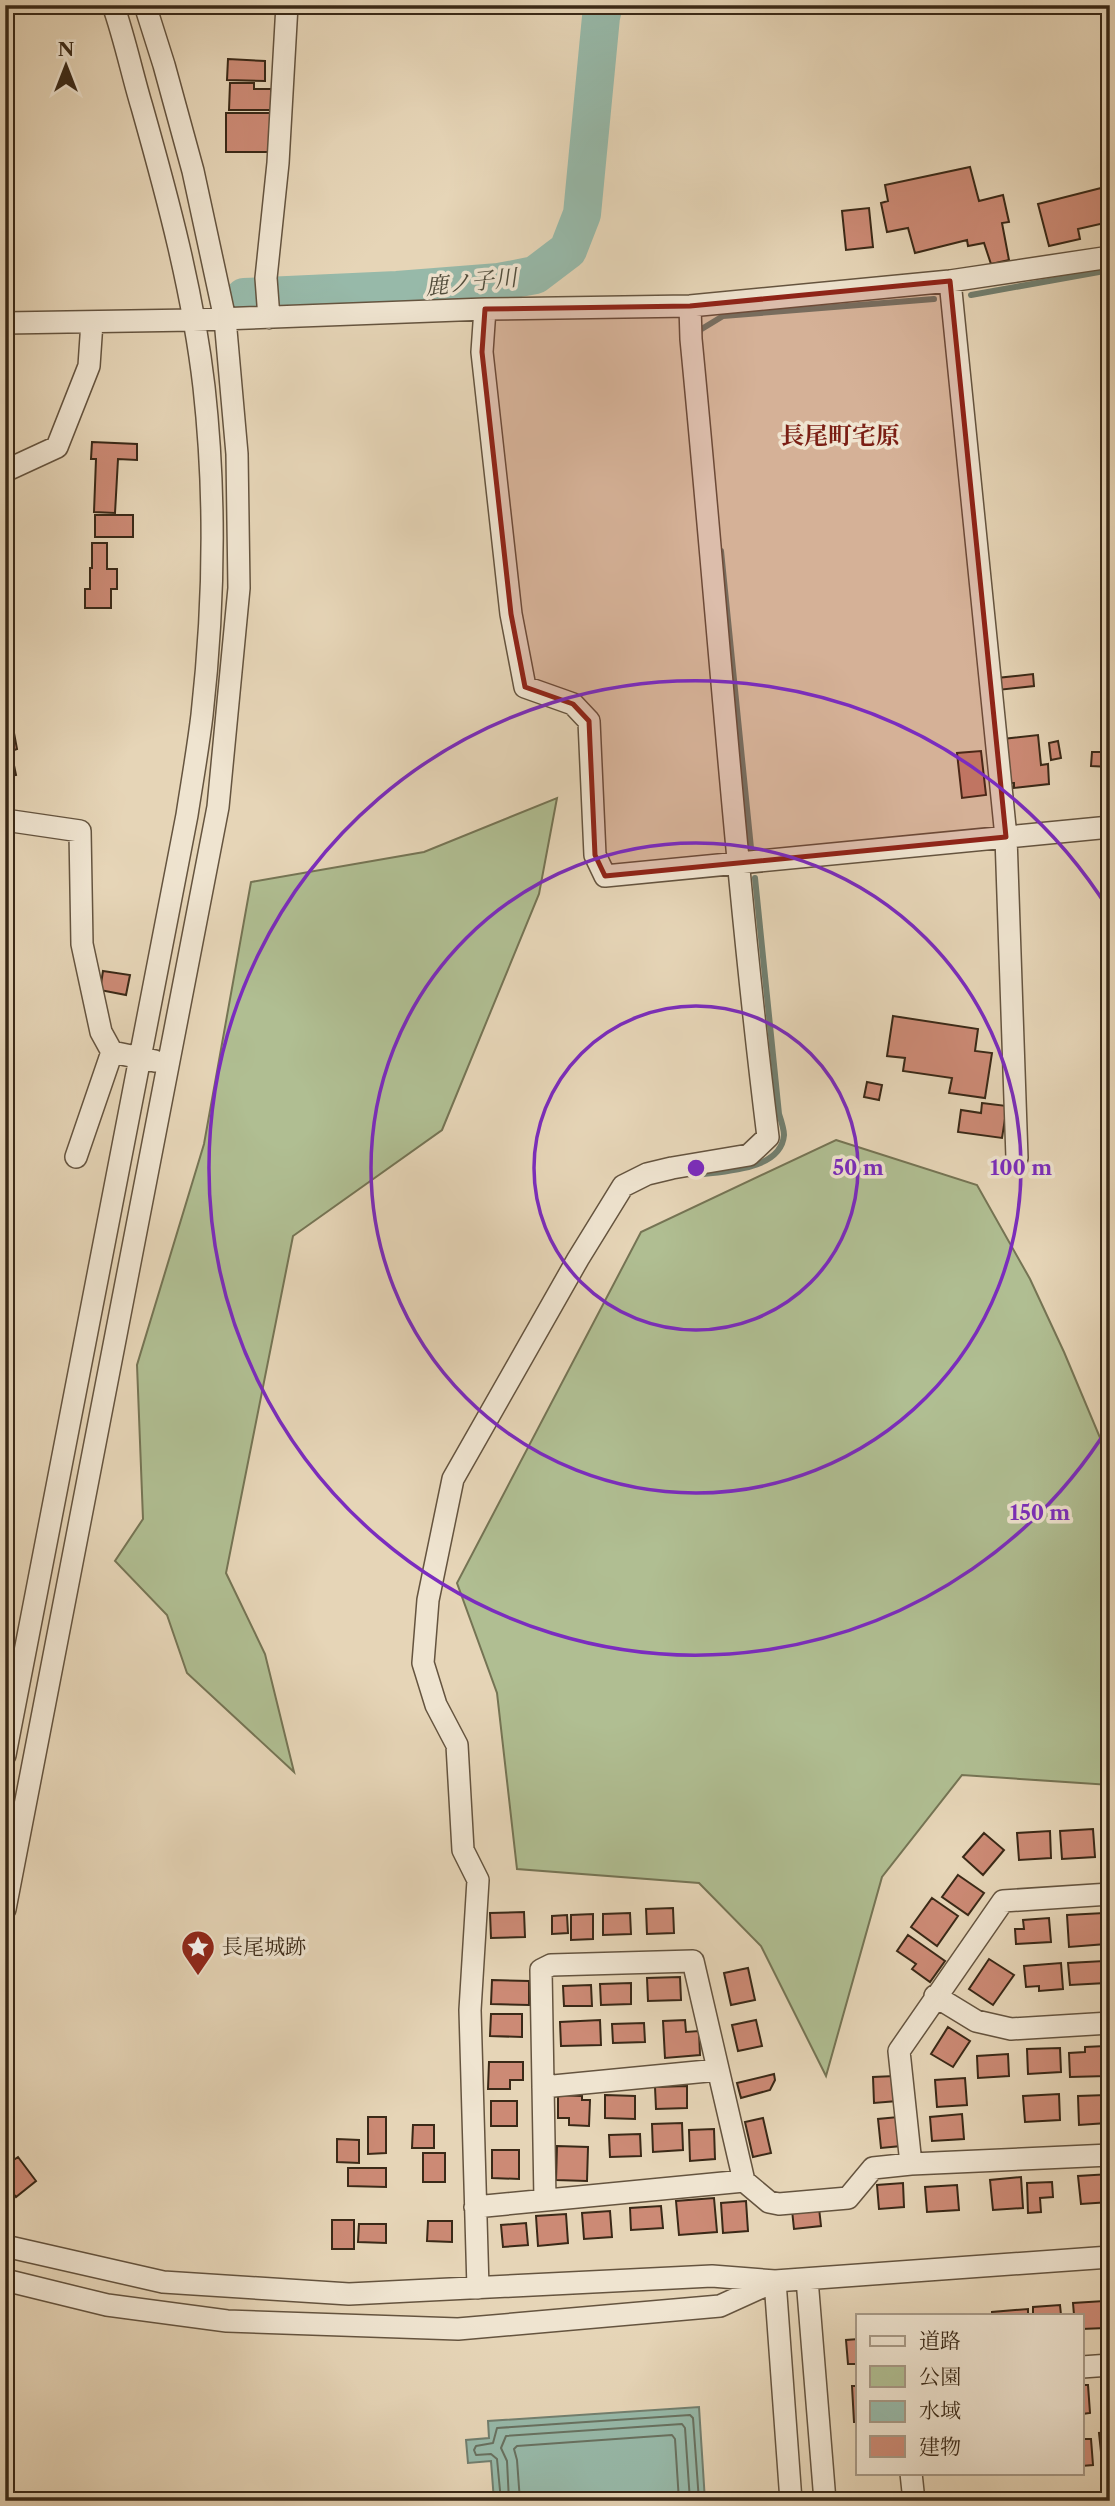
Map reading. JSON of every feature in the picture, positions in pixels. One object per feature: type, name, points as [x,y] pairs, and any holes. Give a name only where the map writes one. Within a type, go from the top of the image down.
[{"type":"street","points":[[5,1755],[187,815],[202,716],[207,643],[212,536],[204,386],[181,254],[160,168],[113,5]]},
{"type":"street","points":[[5,1909],[218,807],[239,588],[237,454],[225,319],[193,171],[145,5]]},
{"type":"street","points":[[268,310],[266,278],[278,163],[287,5]]},
{"type":"street","points":[[5,323],[225,319],[268,310],[690,306],[950,281],[1110,257]]},
{"type":"street","points":[[950,281],[1006,836],[1017,1158]]},
{"type":"street","points":[[478,2288],[470,2010],[478,1880],[463,1850],[457,1745],[436,1705],[423,1663],[428,1600],[453,1479],[578,1259],[623,1186],[648,1174],[671,1168],[749,1155],[768,1137],[746,943],[709,553],[690,306]]},
{"type":"street","points":[[485,309],[482,352],[511,614],[525,687],[573,704],[589,721],[595,855],[605,876],[1110,827]]},
{"type":"street","points":[[5,471],[57,447],[89,366],[92,322]]},
{"type":"street","points":[[5,820],[80,831],[82,944],[101,1032],[112,1052],[76,1157]]},
{"type":"street","points":[[112,1052],[167,1063]]},
{"type":"street","points":[[911,2164],[899,2051],[1003,1901],[1110,1894]]},
{"type":"street","points":[[545,2200],[541,1970],[551,1965],[693,1961],[744,2181],[769,2202],[779,2204],[848,2198],[873,2168],[1110,2155]]},
{"type":"street","points":[[936,1996],[976,2021],[1011,2029],[1110,2023]]},
{"type":"street","points":[[543,2087],[718,2070]]},
{"type":"street","points":[[475,2207],[744,2181]]},
{"type":"street","points":[[5,2246],[163,2282],[349,2294],[712,2276],[775,2281],[1110,2257]]},
{"type":"street","points":[[807,2279],[825,2501]]},
{"type":"street","points":[[5,2280],[107,2305],[227,2321],[458,2329],[720,2306],[775,2281]]},
{"type":"street","points":[[775,2281],[791,2501]]},
{"type":"street","points":[[1084,2367],[1110,2365]]},
{"type":"street","points":[[911,2474],[914,2501]]},
{"type":"highlighted area","points":[[950,281],[1006,837],[605,876],[595,855],[589,721],[573,704],[525,687],[511,614],[482,352],[485,309],[690,306]]},
{"type":"green space","points":[[557,798],[539,894],[442,1130],[293,1236],[226,1573],[265,1654],[294,1772],[187,1673],[167,1615],[115,1561],[143,1519],[137,1365],[204,1144],[251,882],[424,852]]},
{"type":"green space","points":[[836,1140],[977,1185],[1030,1279],[1064,1352],[1101,1440],[1110,1493],[1110,1785],[962,1775],[882,1877],[826,2076],[761,1946],[699,1883],[517,1869],[497,1693],[457,1583],[641,1232]]},
{"type":"water","points":[[699,2407],[705,2501],[494,2501],[491,2461],[468,2463],[466,2440],[489,2438],[488,2421]]},
{"type":"building","points":[[228,59],[265,61],[265,81],[227,80]]},
{"type":"building","points":[[230,83],[254,83],[254,89],[271,89],[271,110],[229,110]]},
{"type":"building","points":[[226,113],[271,113],[271,152],[226,152]]},
{"type":"building","points":[[970,167],[979,201],[1003,195],[1009,222],[1002,223],[1009,260],[991,264],[984,243],[968,246],[967,240],[915,253],[908,228],[887,232],[881,203],[888,201],[885,185]]},
{"type":"building","points":[[1101,188],[1109,222],[1078,229],[1080,239],[1049,246],[1038,204]]},
{"type":"building","points":[[869,208],[873,247],[846,250],[842,211]]},
{"type":"building","points":[[92,442],[137,444],[137,460],[118,459],[115,513],[94,512],[96,459],[91,459]]},
{"type":"building","points":[[95,515],[133,515],[133,537],[95,537]]},
{"type":"building","points":[[92,543],[107,543],[107,569],[117,569],[117,589],[111,589],[111,608],[85,608],[85,589],[90,589]]},
{"type":"building","points":[[1033,674],[1034,686],[998,690],[997,678]]},
{"type":"building","points":[[5,713],[9,733],[14,733],[17,749],[11,751],[16,775],[5,777]]},
{"type":"building","points":[[1038,735],[1041,765],[1048,764],[1049,784],[1014,788],[1014,783],[1007,783],[1003,739]]},
{"type":"building","points":[[1058,741],[1061,758],[1051,760],[1049,743]]},
{"type":"building","points":[[981,751],[986,795],[962,798],[957,753]]},
{"type":"building","points":[[1092,752],[1110,752],[1110,767],[1091,766]]},
{"type":"building","points":[[103,971],[130,975],[126,995],[100,990]]},
{"type":"building","points":[[893,1016],[978,1029],[975,1051],[992,1053],[985,1098],[949,1093],[952,1078],[903,1071],[905,1058],[887,1056]]},
{"type":"building","points":[[867,1082],[882,1085],[879,1100],[864,1097]]},
{"type":"building","points":[[982,1103],[1007,1106],[1002,1138],[958,1132],[961,1110],[981,1113]]},
{"type":"building","points":[[1093,1829],[1095,1857],[1062,1859],[1060,1831]]},
{"type":"building","points":[[1050,1831],[1051,1858],[1019,1860],[1017,1833]]},
{"type":"building","points":[[984,1833],[1004,1850],[983,1875],[963,1857]]},
{"type":"building","points":[[958,1875],[984,1893],[968,1915],[942,1897]]},
{"type":"building","points":[[932,1898],[958,1916],[937,1946],[911,1927]]},
{"type":"building","points":[[673,1908],[674,1933],[647,1934],[646,1909]]},
{"type":"building","points":[[524,1912],[525,1937],[491,1938],[490,1913]]},
{"type":"building","points":[[630,1913],[631,1934],[603,1935],[603,1914]]},
{"type":"building","points":[[1104,1913],[1106,1944],[1069,1947],[1067,1915]]},
{"type":"building","points":[[593,1914],[593,1939],[571,1940],[571,1915]]},
{"type":"building","points":[[567,1915],[568,1933],[552,1934],[552,1916]]},
{"type":"building","points":[[1049,1918],[1051,1942],[1016,1944],[1015,1929],[1024,1929],[1023,1920]]},
{"type":"building","points":[[908,1935],[945,1961],[930,1982],[912,1969],[916,1964],[897,1951]]},
{"type":"building","points":[[989,1959],[1014,1975],[993,2005],[969,1989]]},
{"type":"building","points":[[1104,1961],[1106,1983],[1070,1985],[1068,1963]]},
{"type":"building","points":[[1061,1963],[1063,1989],[1039,1991],[1039,1986],[1026,1987],[1024,1966]]},
{"type":"building","points":[[748,1968],[755,2000],[731,2005],[724,1973]]},
{"type":"building","points":[[680,1977],[681,2000],[648,2001],[647,1978]]},
{"type":"building","points":[[492,1980],[529,1981],[529,2005],[491,2004]]},
{"type":"building","points":[[631,1983],[631,2004],[601,2005],[600,1984]]},
{"type":"building","points":[[591,1985],[592,2006],[564,2006],[563,1986]]},
{"type":"building","points":[[491,2014],[522,2014],[522,2037],[490,2036]]},
{"type":"building","points":[[600,2020],[601,2045],[561,2046],[560,2022]]},
{"type":"building","points":[[685,2020],[686,2032],[699,2031],[700,2055],[665,2058],[663,2021]]},
{"type":"building","points":[[756,2020],[762,2046],[738,2051],[732,2025]]},
{"type":"building","points":[[644,2023],[645,2042],[613,2043],[612,2024]]},
{"type":"building","points":[[948,2027],[970,2041],[953,2067],[931,2054]]},
{"type":"building","points":[[1105,2046],[1107,2076],[1070,2077],[1069,2053],[1085,2052],[1085,2047]]},
{"type":"building","points":[[1060,2048],[1061,2072],[1028,2074],[1027,2049]]},
{"type":"building","points":[[1008,2054],[1009,2076],[978,2078],[977,2056]]},
{"type":"building","points":[[489,2062],[523,2062],[523,2080],[510,2080],[510,2089],[488,2089]]},
{"type":"building","points":[[774,2074],[775,2080],[770,2090],[741,2098],[737,2083]]},
{"type":"building","points":[[895,2076],[897,2101],[874,2103],[873,2077]]},
{"type":"building","points":[[965,2078],[967,2105],[937,2107],[935,2080]]},
{"type":"building","points":[[687,2086],[687,2108],[656,2109],[655,2087]]},
{"type":"building","points":[[1059,2094],[1060,2120],[1025,2122],[1023,2096]]},
{"type":"building","points":[[558,2095],[582,2096],[582,2100],[590,2100],[589,2126],[569,2125],[569,2118],[558,2118]]},
{"type":"building","points":[[605,2095],[635,2096],[635,2119],[605,2118]]},
{"type":"building","points":[[1106,2095],[1107,2123],[1079,2125],[1078,2096]]},
{"type":"building","points":[[491,2101],[517,2101],[517,2126],[491,2126]]},
{"type":"building","points":[[962,2114],[964,2139],[932,2141],[930,2117]]},
{"type":"building","points":[[368,2117],[386,2117],[386,2153],[368,2154]]},
{"type":"building","points":[[898,2117],[901,2146],[881,2148],[878,2119]]},
{"type":"building","points":[[763,2118],[771,2153],[753,2157],[745,2122]]},
{"type":"building","points":[[682,2123],[683,2150],[653,2152],[652,2124]]},
{"type":"building","points":[[413,2125],[434,2125],[434,2148],[412,2148]]},
{"type":"building","points":[[714,2129],[715,2159],[690,2161],[689,2130]]},
{"type":"building","points":[[640,2134],[641,2156],[610,2157],[609,2135]]},
{"type":"building","points":[[337,2139],[359,2140],[359,2163],[337,2162]]},
{"type":"building","points":[[557,2146],[588,2147],[587,2181],[556,2180]]},
{"type":"building","points":[[492,2150],[519,2150],[519,2179],[492,2178]]},
{"type":"building","points":[[423,2153],[445,2153],[445,2182],[423,2182]]},
{"type":"building","points":[[18,2157],[36,2181],[16,2197],[5,2182],[5,2166]]},
{"type":"building","points":[[348,2168],[386,2168],[386,2187],[348,2186]]},
{"type":"building","points":[[1110,2174],[1110,2202],[1081,2204],[1078,2176]]},
{"type":"building","points":[[1021,2177],[1023,2208],[993,2210],[990,2180]]},
{"type":"building","points":[[1052,2182],[1053,2197],[1040,2198],[1041,2212],[1028,2213],[1027,2183]]},
{"type":"building","points":[[903,2183],[904,2207],[879,2209],[877,2185]]},
{"type":"building","points":[[957,2185],[959,2210],[927,2212],[925,2187]]},
{"type":"building","points":[[714,2198],[717,2232],[679,2235],[676,2201]]},
{"type":"building","points":[[746,2201],[748,2231],[723,2233],[721,2203]]},
{"type":"building","points":[[661,2206],[663,2228],[631,2230],[630,2208]]},
{"type":"building","points":[[819,2208],[821,2226],[794,2229],[792,2210]]},
{"type":"building","points":[[610,2211],[612,2237],[584,2239],[582,2213]]},
{"type":"building","points":[[566,2214],[568,2243],[538,2246],[536,2216]]},
{"type":"building","points":[[332,2220],[354,2220],[354,2249],[332,2249]]},
{"type":"building","points":[[428,2221],[452,2221],[452,2242],[427,2241]]},
{"type":"building","points":[[526,2223],[528,2245],[503,2247],[501,2225]]},
{"type":"building","points":[[359,2224],[386,2224],[386,2243],[358,2242]]},
{"type":"building","points":[[1104,2301],[1105,2328],[1084,2329],[1084,2314],[1074,2314],[1073,2303]]},
{"type":"building","points":[[1060,2305],[1061,2314],[1033,2314],[1033,2307]]},
{"type":"building","points":[[1028,2309],[1028,2314],[992,2312]]},
{"type":"building","points":[[856,2339],[856,2364],[848,2364],[846,2340]]},
{"type":"building","points":[[1084,2385],[1088,2385],[1090,2413],[1084,2414]]},
{"type":"building","points":[[1110,2385],[1110,2415],[1102,2415],[1101,2386]]},
{"type":"building","points":[[852,2386],[856,2386],[856,2422]]},
{"type":"building","points":[[1110,2432],[1110,2452],[1101,2452],[1099,2433]]},
{"type":"building","points":[[1084,2439],[1091,2439],[1093,2465],[1084,2466]]},
{"type":"building","points":[[893,2495],[893,2501],[859,2501],[859,2496]]},
{"type":"waterway","name":"鹿ノ子川","points":[[244,297],[499,282],[535,275],[568,250],[582,214],[604,5]]},
{"type":"waterway","points":[[971,295],[1110,270]]},
{"type":"waterway","points":[[699,335],[700,330],[723,316],[934,299]]},
{"type":"waterway","points":[[721,551],[751,848]]},
{"type":"waterway","points":[[696,1175],[734,1170],[762,1162],[773,1156],[784,1135],[779,1114],[755,878]]},
{"type":"place","name":"長尾城跡","points":[[198,1977]]},
{"type":"district","name":"長尾町宅原","points":[[840,436]]}]
